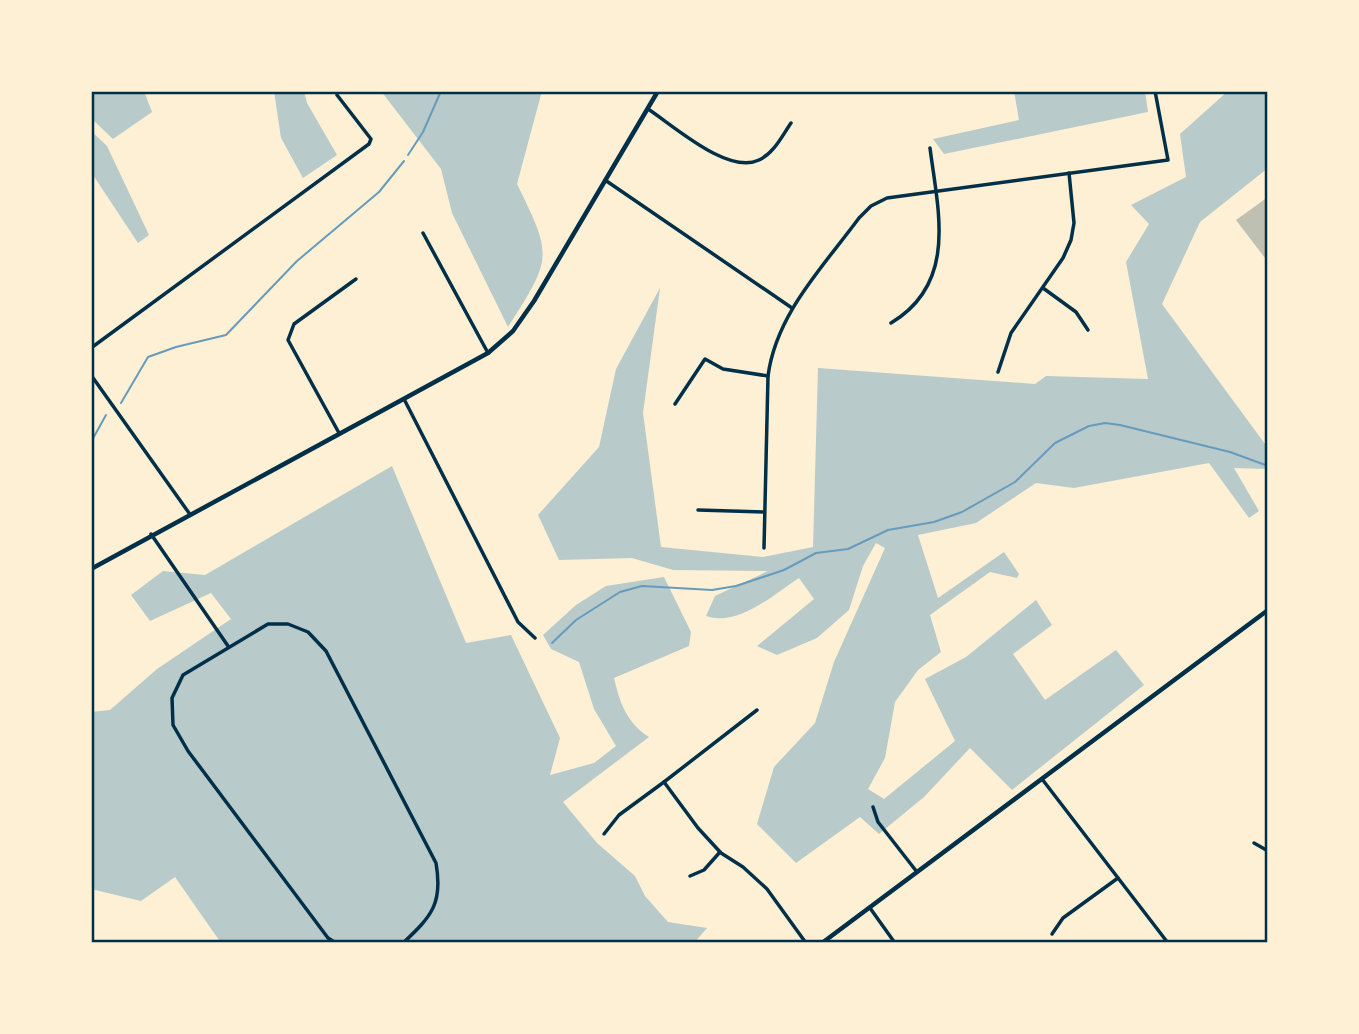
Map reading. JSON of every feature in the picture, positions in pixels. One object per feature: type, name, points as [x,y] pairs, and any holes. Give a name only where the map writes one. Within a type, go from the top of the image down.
[{"type":"main road","points":[[91,569],[189,513],[488,353],[513,331],[534,301],[658,91]]},
{"type":"main road","points":[[822,943],[1268,610]]},
{"type":"street","points":[[764,548],[771,349],[792,308],[859,218],[871,206],[887,198],[1168,160],[1155,91]]},
{"type":"street","points":[[91,348],[369,144],[371,139],[360,121],[337,95]]},
{"type":"street","points":[[648,109],[727,162],[743,165],[758,161],[771,152],[791,123]]},
{"type":"street","points":[[891,323],[904,315],[937,266],[940,231],[930,148]]},
{"type":"street","points":[[998,372],[1011,333],[1044,288],[1071,240],[1074,223],[1069,173]]},
{"type":"street","points":[[605,180],[792,308]]},
{"type":"street","points":[[423,233],[488,353]]},
{"type":"street","points":[[339,433],[288,340],[288,334],[294,324],[356,279]]},
{"type":"street","points":[[1044,288],[1076,312],[1088,330]]},
{"type":"street","points":[[676,404],[705,359],[723,369],[768,376]]},
{"type":"street","points":[[91,375],[189,513]]},
{"type":"street","points":[[404,399],[518,622],[535,638]]},
{"type":"street","points":[[698,510],[764,512]]},
{"type":"street","points":[[151,534],[228,646]]},
{"type":"street","points":[[335,943],[328,938],[188,751],[173,725],[172,698],[184,675],[268,624],[288,624],[308,632],[332,661],[436,863],[440,888],[432,913],[403,943]]},
{"type":"street","points":[[604,835],[619,815],[757,710]]},
{"type":"street","points":[[1042,779],[1168,943]]},
{"type":"street","points":[[664,782],[698,828],[720,852],[743,867],[767,889],[806,943]]},
{"type":"street","points":[[873,807],[878,822],[917,872]]},
{"type":"street","points":[[1254,843],[1268,851]]},
{"type":"street","points":[[690,876],[704,870],[720,852]]},
{"type":"street","points":[[1052,934],[1063,918],[1118,878]]},
{"type":"street","points":[[870,908],[895,943]]},
{"type":"shaded area","points":[[93,91],[144,91],[152,112],[113,139],[93,120]]},
{"type":"shaded area","points":[[274,91],[304,91],[307,103],[337,155],[303,178],[281,138]]},
{"type":"shaded area","points":[[381,91],[542,91],[517,184],[542,243],[540,271],[508,327],[452,213],[441,169]]},
{"type":"shaded area","points":[[1014,91],[1145,91],[1148,112],[944,154],[933,139],[1019,120]]},
{"type":"shaded area","points":[[1228,91],[1268,91],[1268,168],[1200,222],[1162,304],[1268,448],[1268,469],[1234,468],[1259,511],[1249,518],[1209,463],[1074,488],[1036,483],[976,523],[918,535],[938,598],[1004,552],[1019,574],[1017,578],[990,572],[930,615],[941,652],[918,670],[895,702],[885,758],[868,789],[884,799],[955,741],[925,679],[966,657],[1036,600],[1052,625],[1013,654],[1045,700],[1116,650],[1144,685],[1012,790],[970,748],[924,797],[879,834],[860,817],[796,863],[757,824],[774,767],[815,723],[834,662],[885,548],[876,543],[863,566],[849,610],[817,638],[777,655],[757,646],[814,599],[799,578],[755,608],[743,613],[718,618],[706,616],[715,596],[768,571],[673,570],[632,558],[559,560],[538,515],[599,447],[616,369],[660,288],[643,413],[661,547],[763,557],[813,547],[818,368],[1035,384],[1046,376],[1148,379],[1126,262],[1149,224],[1131,205],[1186,177],[1180,134]]},
{"type":"shaded area","points":[[91,131],[107,146],[149,235],[138,243],[91,172]]},
{"type":"shaded area","points":[[392,466],[466,643],[511,635],[560,738],[550,775],[594,763],[616,746],[594,709],[579,662],[551,649],[543,635],[576,605],[606,586],[664,577],[691,632],[689,646],[614,678],[629,718],[649,737],[563,802],[597,843],[635,876],[645,896],[668,922],[707,928],[694,943],[221,943],[175,877],[141,901],[91,889],[91,712],[110,710],[157,669],[231,619],[211,593],[150,621],[131,595],[163,571],[205,575]]},
{"type":"building","points":[[1268,197],[1268,262],[1236,220]]},
{"type":"waterway","points":[[408,155],[423,132],[441,91]]},
{"type":"waterway","points":[[121,403],[148,357],[226,335],[297,261],[379,192],[404,161]]},
{"type":"waterway","points":[[91,442],[106,415]]},
{"type":"waterway","points":[[552,643],[576,620],[620,592],[642,586],[712,590],[736,586],[784,570],[816,553],[848,549],[888,530],[934,522],[962,512],[1015,482],[1055,443],[1089,426],[1105,423],[1120,425],[1230,452],[1268,466]]}]
